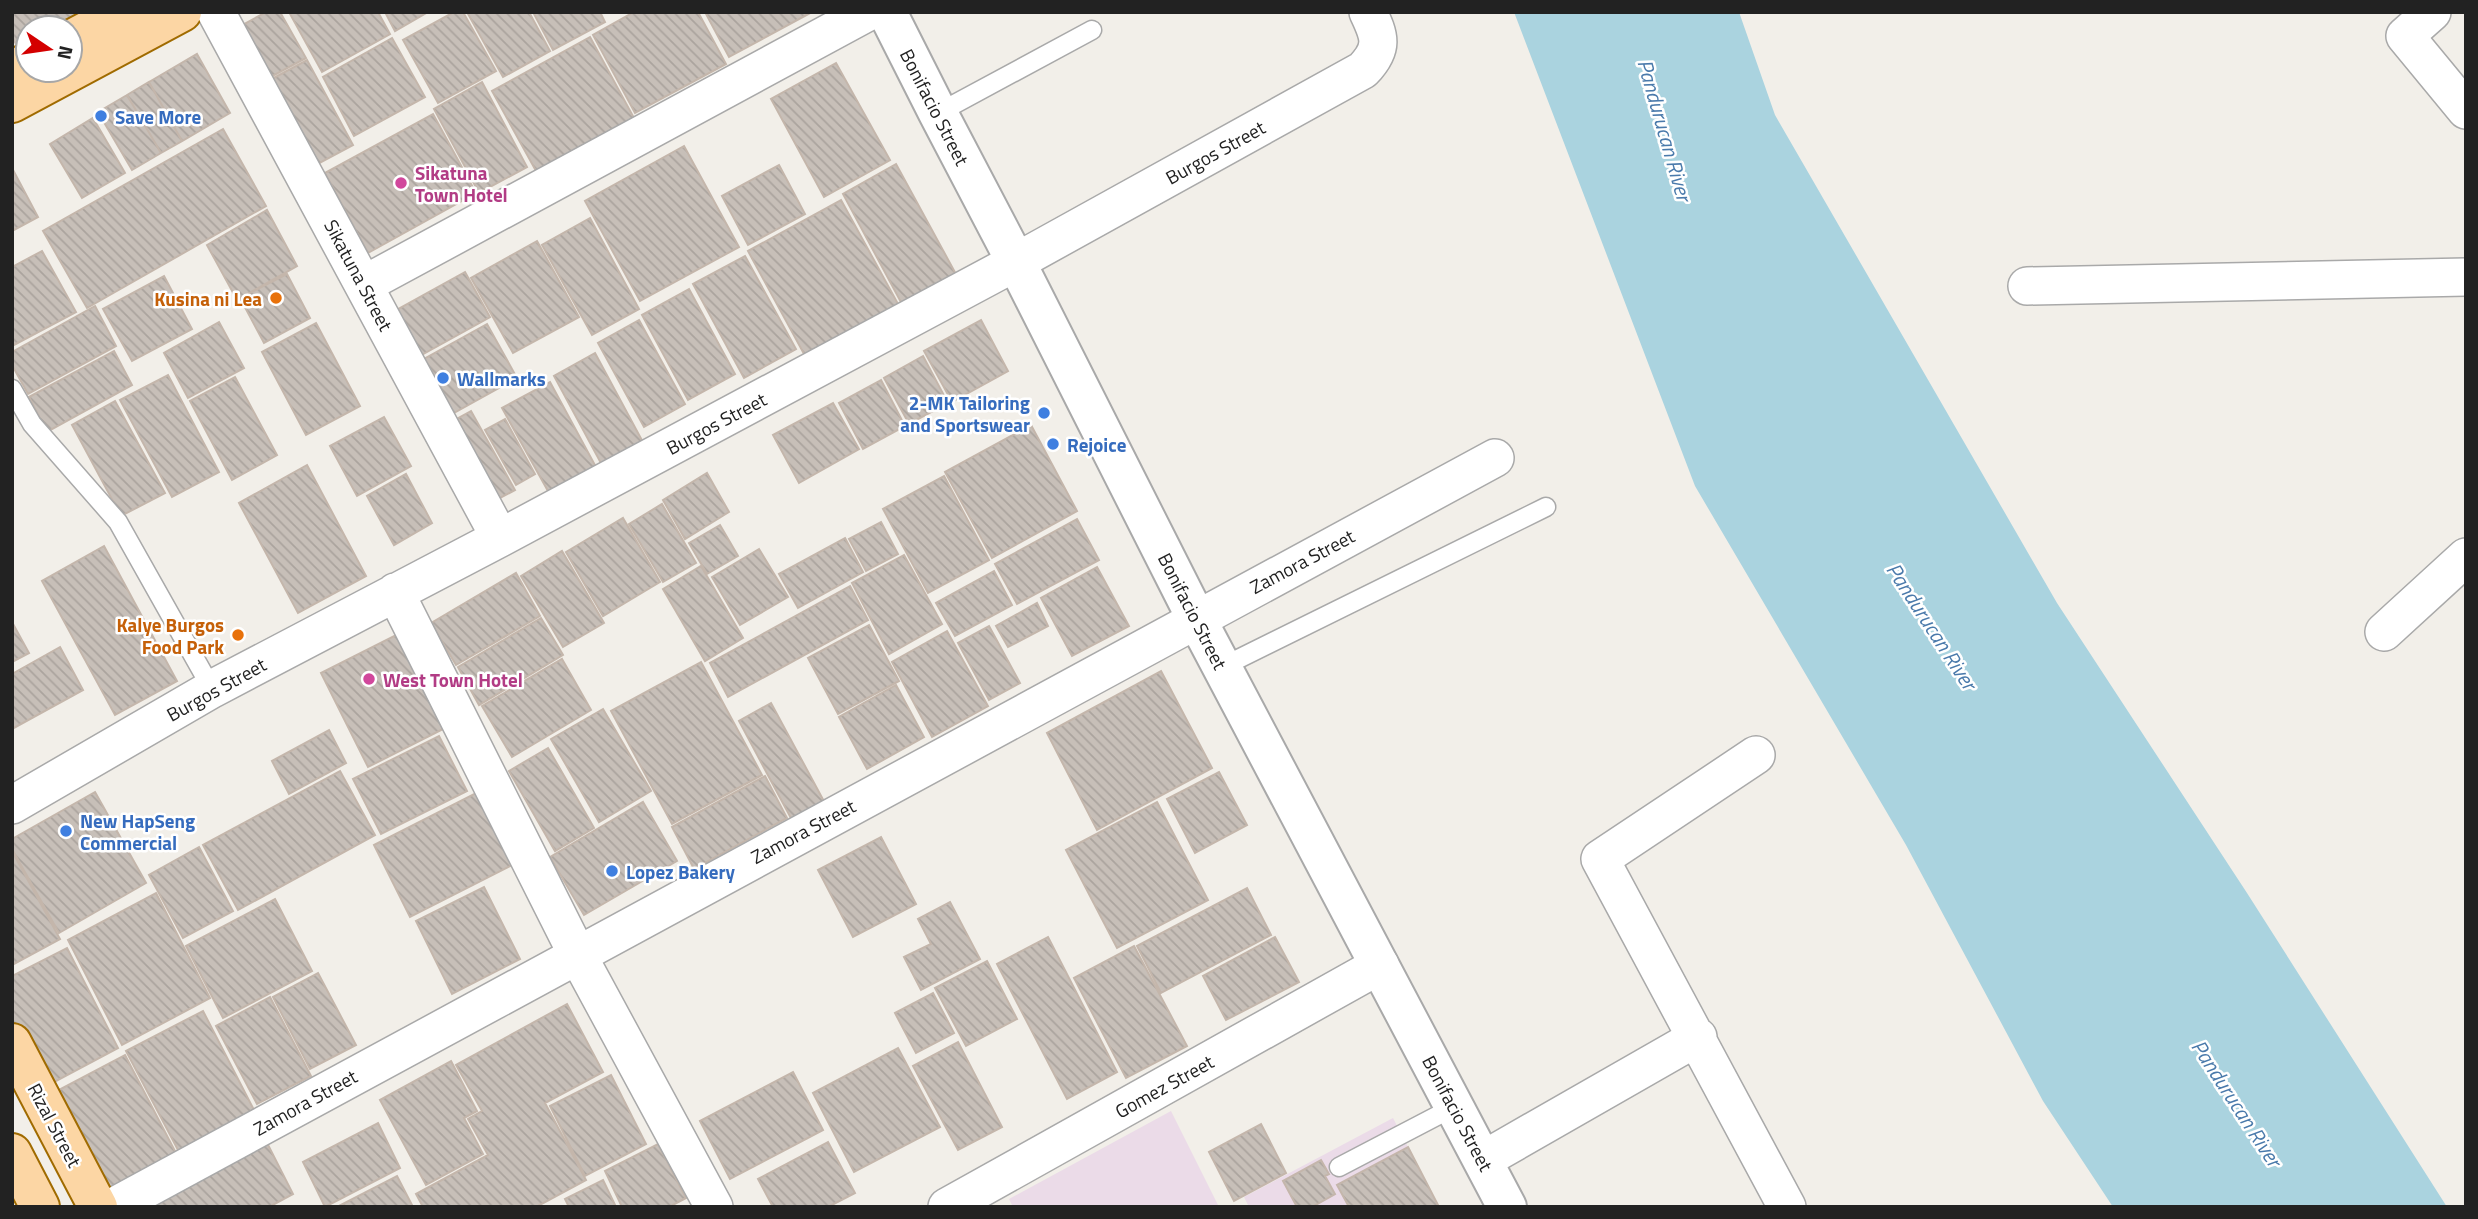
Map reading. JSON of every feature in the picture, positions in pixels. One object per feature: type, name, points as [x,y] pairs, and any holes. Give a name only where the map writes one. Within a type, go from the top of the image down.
[{"type":"main road","points":[[84,33],[123,12]]},
{"type":"main road","points":[[12,103],[182,12]]},
{"type":"main road","name":"Rizal Street","points":[[12,1043],[98,1207]]},
{"type":"main road","points":[[12,1153],[40,1207]]},
{"type":"street","name":"Sikatuna Street","points":[[216,12],[500,538]]},
{"type":"street","points":[[365,284],[868,12]]},
{"type":"street","name":"Bonifacio Street","points":[[887,12],[1196,618],[1507,1207]]},
{"type":"street","name":"Burgos Street","points":[[12,805],[212,689],[1016,262],[1363,70],[1377,52],[1379,40],[1368,12]]},
{"type":"street","points":[[2432,12],[2405,36],[2466,110]]},
{"type":"street","points":[[2027,286],[2466,277]]},
{"type":"street","name":"Zamora Street","points":[[113,1207],[1495,458]]},
{"type":"street","points":[[2384,632],[2466,557]]},
{"type":"street","points":[[395,592],[577,954],[714,1207]]},
{"type":"street","points":[[1756,755],[1600,859],[1787,1207]]},
{"type":"street","name":"Gomez Street","points":[[947,1207],[1380,965]]},
{"type":"street","points":[[1483,1160],[1698,1037]]},
{"type":"lane","points":[[937,113],[1092,30]]},
{"type":"lane","points":[[12,389],[32,424],[118,522],[212,689]]},
{"type":"lane","points":[[1222,667],[1546,507]]},
{"type":"lane","points":[[1339,1167],[1454,1107]]},
{"type":"shaded area","points":[[1171,1111],[1219,1207],[1013,1207],[1009,1199]]},
{"type":"shaded area","points":[[1393,1118],[1408,1147],[1338,1185],[1349,1207],[1249,1207],[1244,1197]]},
{"type":"water","name":"Pandurucan River","points":[[1514,12],[1739,12],[1775,115],[2057,603],[2247,893],[2447,1207],[2113,1207],[2043,1101],[1906,845],[1695,486]]},
{"type":"building","points":[[12,12],[101,12],[84,21],[84,14],[14,14],[14,40]]},
{"type":"building","points":[[266,12],[280,12],[306,58],[267,79],[239,27]]},
{"type":"building","points":[[289,12],[378,12],[390,34],[322,72]]},
{"type":"building","points":[[385,12],[428,12],[395,31]]},
{"type":"building","points":[[454,12],[463,12],[496,71],[438,103],[403,40]]},
{"type":"building","points":[[467,12],[529,12],[550,51],[503,77]]},
{"type":"building","points":[[533,12],[600,12],[605,22],[553,50]]},
{"type":"building","points":[[634,12],[698,12],[726,64],[635,113],[593,35]]},
{"type":"building","points":[[705,12],[812,12],[729,57]]},
{"type":"building","points":[[590,37],[634,118],[536,171],[492,91]]},
{"type":"building","points":[[392,38],[425,97],[354,136],[323,77]]},
{"type":"building","points":[[197,54],[230,113],[182,141],[149,82]]},
{"type":"building","points":[[307,60],[353,145],[314,166],[268,81]]},
{"type":"building","points":[[836,63],[890,160],[824,197],[771,99]]},
{"type":"building","points":[[149,82],[182,141],[161,153],[127,95]]},
{"type":"building","points":[[482,82],[527,167],[479,193],[434,109]]},
{"type":"building","points":[[127,95],[161,153],[132,170],[98,112]]},
{"type":"building","name":"Sikatuna Town Hotel","points":[[433,114],[476,193],[368,253],[325,173]]},
{"type":"building","points":[[93,118],[125,173],[82,198],[50,144]]},
{"type":"building","points":[[223,129],[266,206],[87,308],[43,231]]},
{"type":"building","points":[[684,146],[739,247],[640,301],[585,201]]},
{"type":"building","points":[[896,164],[957,276],[903,306],[843,194]]},
{"type":"building","points":[[779,165],[805,214],[748,245],[722,196]]},
{"type":"building","points":[[12,168],[38,217],[12,231]]},
{"type":"building","points":[[841,200],[903,313],[810,365],[748,251]]},
{"type":"building","points":[[267,210],[297,266],[237,300],[207,245]]},
{"type":"building","points":[[590,218],[639,309],[592,335],[542,245]]},
{"type":"building","points":[[537,241],[579,317],[513,353],[471,278]]},
{"type":"building","points":[[42,251],[76,312],[12,346],[12,267]]},
{"type":"building","points":[[745,256],[796,349],[744,378],[693,284]]},
{"type":"building","points":[[465,272],[490,317],[418,357],[393,312]]},
{"type":"building","points":[[287,274],[310,318],[264,343],[240,298]]},
{"type":"building","points":[[164,276],[192,329],[132,361],[103,309]]},
{"type":"building","points":[[689,289],[735,374],[688,400],[642,315]]},
{"type":"building","points":[[95,306],[116,346],[28,394],[12,365],[12,352]]},
{"type":"building","points":[[639,320],[685,404],[644,427],[598,343]]},
{"type":"building","points":[[981,320],[1008,371],[952,402],[924,351]]},
{"type":"building","points":[[219,322],[244,368],[188,398],[164,353]]},
{"type":"building","points":[[316,323],[360,406],[306,435],[262,352]]},
{"type":"building","points":[[487,324],[517,378],[445,418],[415,364]]},
{"type":"building","points":[[114,351],[132,385],[47,432],[29,397]]},
{"type":"building","points":[[595,353],[644,444],[603,467],[554,376]]},
{"type":"building","points":[[923,356],[948,403],[909,424],[884,378]]},
{"type":"building","points":[[168,375],[219,472],[172,497],[120,400]]},
{"type":"building","points":[[235,377],[277,455],[232,480],[190,401]]},
{"type":"building","points":[[881,380],[905,426],[863,449],[839,403]]},
{"type":"building","points":[[550,382],[596,467],[549,493],[502,408]]},
{"type":"building","points":[[115,401],[165,493],[121,516],[72,425]]},
{"type":"building","points":[[833,403],[859,449],[799,483],[773,435]]},
{"type":"building","points":[[471,411],[515,490],[487,505],[444,426]]},
{"type":"building","points":[[384,417],[411,466],[357,496],[330,446]]},
{"type":"building","points":[[505,419],[535,474],[516,485],[485,430]]},
{"type":"building","points":[[1031,425],[1077,511],[992,558],[945,472]]},
{"type":"building","points":[[307,465],[366,576],[298,613],[239,503]]},
{"type":"building","points":[[707,473],[729,512],[685,539],[663,500]]},
{"type":"building","points":[[406,474],[432,523],[394,545],[367,496]]},
{"type":"building","points":[[944,476],[989,560],[928,593],[883,509]]},
{"type":"building","points":[[662,504],[696,563],[663,582],[629,524]]},
{"type":"building","points":[[623,518],[660,582],[603,616],[566,552]]},
{"type":"building","points":[[1077,519],[1099,560],[1017,604],[995,564]]},
{"type":"building","points":[[881,522],[898,554],[866,571],[849,539]]},
{"type":"building","points":[[720,525],[738,556],[707,574],[689,543]]},
{"type":"building","points":[[845,538],[863,572],[798,608],[779,574]]},
{"type":"building","points":[[104,546],[177,681],[115,715],[42,581]]},
{"type":"building","points":[[759,549],[788,597],[740,625],[712,577]]},
{"type":"building","points":[[562,551],[604,623],[563,647],[521,576]]},
{"type":"building","points":[[904,555],[942,624],[889,654],[852,583]]},
{"type":"building","points":[[701,566],[743,638],[705,661],[663,589]]},
{"type":"building","points":[[1097,567],[1129,626],[1072,656],[1041,598]]},
{"type":"building","points":[[994,571],[1012,605],[955,636],[936,603]]},
{"type":"building","points":[[516,573],[540,616],[456,665],[431,623]]},
{"type":"building","points":[[850,586],[868,620],[728,697],[710,663]]},
{"type":"building","points":[[1037,603],[1048,626],[1008,647],[996,626]]},
{"type":"building","points":[[541,618],[563,655],[479,705],[458,667]]},
{"type":"building","points":[[12,622],[29,653],[12,662]]},
{"type":"building","points":[[869,625],[899,681],[838,714],[808,658]]},
{"type":"building","points":[[989,626],[1020,683],[989,700],[958,643]]},
{"type":"building","points":[[947,631],[988,706],[932,737],[892,662]]},
{"type":"building","points":[[402,632],[449,726],[368,767],[321,673]]},
{"type":"building","points":[[60,647],[83,690],[12,729],[12,674]]},
{"type":"building","points":[[562,659],[591,710],[512,757],[482,706]]},
{"type":"building","points":[[701,662],[762,775],[672,824],[611,711]]},
{"type":"building","points":[[1161,671],[1212,768],[1097,830],[1047,733]]},
{"type":"building","points":[[896,685],[924,737],[867,769],[839,717]]},
{"type":"building","points":[[771,703],[826,805],[793,822],[739,721]]},
{"type":"building","points":[[603,709],[651,791],[599,822],[551,739]]},
{"type":"building","points":[[329,730],[346,763],[289,794],[272,761]]},
{"type":"building","points":[[439,736],[467,791],[381,834],[353,779]]},
{"type":"building","points":[[548,748],[594,828],[555,851],[509,771]]},
{"type":"building","points":[[340,771],[375,835],[238,910],[203,845]]},
{"type":"building","points":[[1219,772],[1247,825],[1195,853],[1167,799]]},
{"type":"building","points":[[765,776],[787,818],[694,869],[672,827]]},
{"type":"building","points":[[480,791],[516,863],[410,917],[374,845]]},
{"type":"building","points":[[95,792],[146,883],[59,933],[12,849],[12,839]]},
{"type":"building","points":[[643,802],[677,861],[584,915],[550,857]]},
{"type":"building","points":[[1157,802],[1208,900],[1117,948],[1066,850]]},
{"type":"building","points":[[881,837],[916,904],[853,937],[818,870]]},
{"type":"building","points":[[199,847],[233,911],[183,938],[149,875]]},
{"type":"building","points":[[12,851],[60,939],[12,965]]},
{"type":"building","points":[[484,887],[520,959],[452,994],[416,921]]},
{"type":"building","points":[[1247,888],[1271,935],[1161,993],[1137,946]]},
{"type":"building","points":[[156,893],[210,998],[122,1045],[68,940]]},
{"type":"building","points":[[275,899],[312,971],[223,1018],[186,946]]},
{"type":"building","points":[[950,902],[980,959],[921,990],[904,957],[931,944],[918,919]]},
{"type":"building","points":[[1048,937],[1117,1072],[1067,1099],[997,964]]},
{"type":"building","points":[[1275,937],[1299,982],[1226,1020],[1203,976]]},
{"type":"building","points":[[1134,946],[1187,1046],[1126,1078],[1074,978]]},
{"type":"building","points":[[67,948],[118,1048],[45,1087],[12,1024],[12,976]]},
{"type":"building","points":[[987,961],[1017,1019],[966,1046],[935,988]]},
{"type":"building","points":[[318,973],[356,1045],[310,1069],[273,997]]},
{"type":"building","points":[[933,993],[954,1033],[916,1053],[895,1013]]},
{"type":"building","points":[[270,997],[311,1076],[257,1104],[216,1026]]},
{"type":"building","points":[[567,1004],[603,1072],[545,1103],[586,1180],[536,1207],[423,1207],[416,1194],[488,1155],[468,1119],[482,1111],[456,1065]]},
{"type":"building","points":[[203,1011],[255,1112],[179,1152],[126,1051]]},
{"type":"building","points":[[958,1042],[1002,1127],[958,1150],[913,1066]]},
{"type":"building","points":[[898,1048],[940,1127],[854,1172],[813,1093]]},
{"type":"building","points":[[125,1055],[176,1153],[108,1189],[57,1091]]},
{"type":"building","points":[[451,1061],[477,1111],[464,1118],[483,1154],[426,1185],[380,1100]]},
{"type":"building","points":[[793,1072],[823,1130],[730,1179],[700,1121]]},
{"type":"building","points":[[611,1075],[646,1144],[585,1176],[550,1106]]},
{"type":"building","points":[[378,1123],[400,1168],[325,1207],[303,1162]]},
{"type":"building","points":[[1261,1124],[1286,1173],[1234,1201],[1209,1152]]},
{"type":"building","points":[[263,1135],[293,1194],[269,1207],[122,1207]]},
{"type":"building","points":[[828,1142],[855,1193],[828,1207],[773,1207],[758,1179]]},
{"type":"building","points":[[658,1144],[686,1198],[669,1207],[622,1207],[605,1171]]},
{"type":"building","points":[[1408,1147],[1439,1207],[1349,1207],[1337,1185]]},
{"type":"building","points":[[1321,1160],[1329,1174],[1325,1176],[1335,1194],[1312,1207],[1297,1207],[1283,1181]]},
{"type":"building","points":[[397,1176],[413,1207],[337,1207]]},
{"type":"building","points":[[603,1180],[616,1207],[569,1207],[565,1199]]},
{"type":"place","name":"Save More","points":[[101,116]]},
{"type":"place","name":"Sikatuna Town Hotel","points":[[401,183]]},
{"type":"place","name":"Kusina ni Lea","points":[[276,298]]},
{"type":"place","name":"Wallmarks","points":[[443,378]]},
{"type":"place","name":"2-MK Tailoring and Sportswear","points":[[1044,413]]},
{"type":"place","name":"Rejoice","points":[[1053,444]]},
{"type":"place","name":"Kalye Burgos Food Park","points":[[238,635]]},
{"type":"place","name":"West Town Hotel","points":[[369,679]]},
{"type":"place","name":"New HapSeng Commercial","points":[[66,831]]},
{"type":"place","name":"Lopez Bakery","points":[[612,871]]}]
